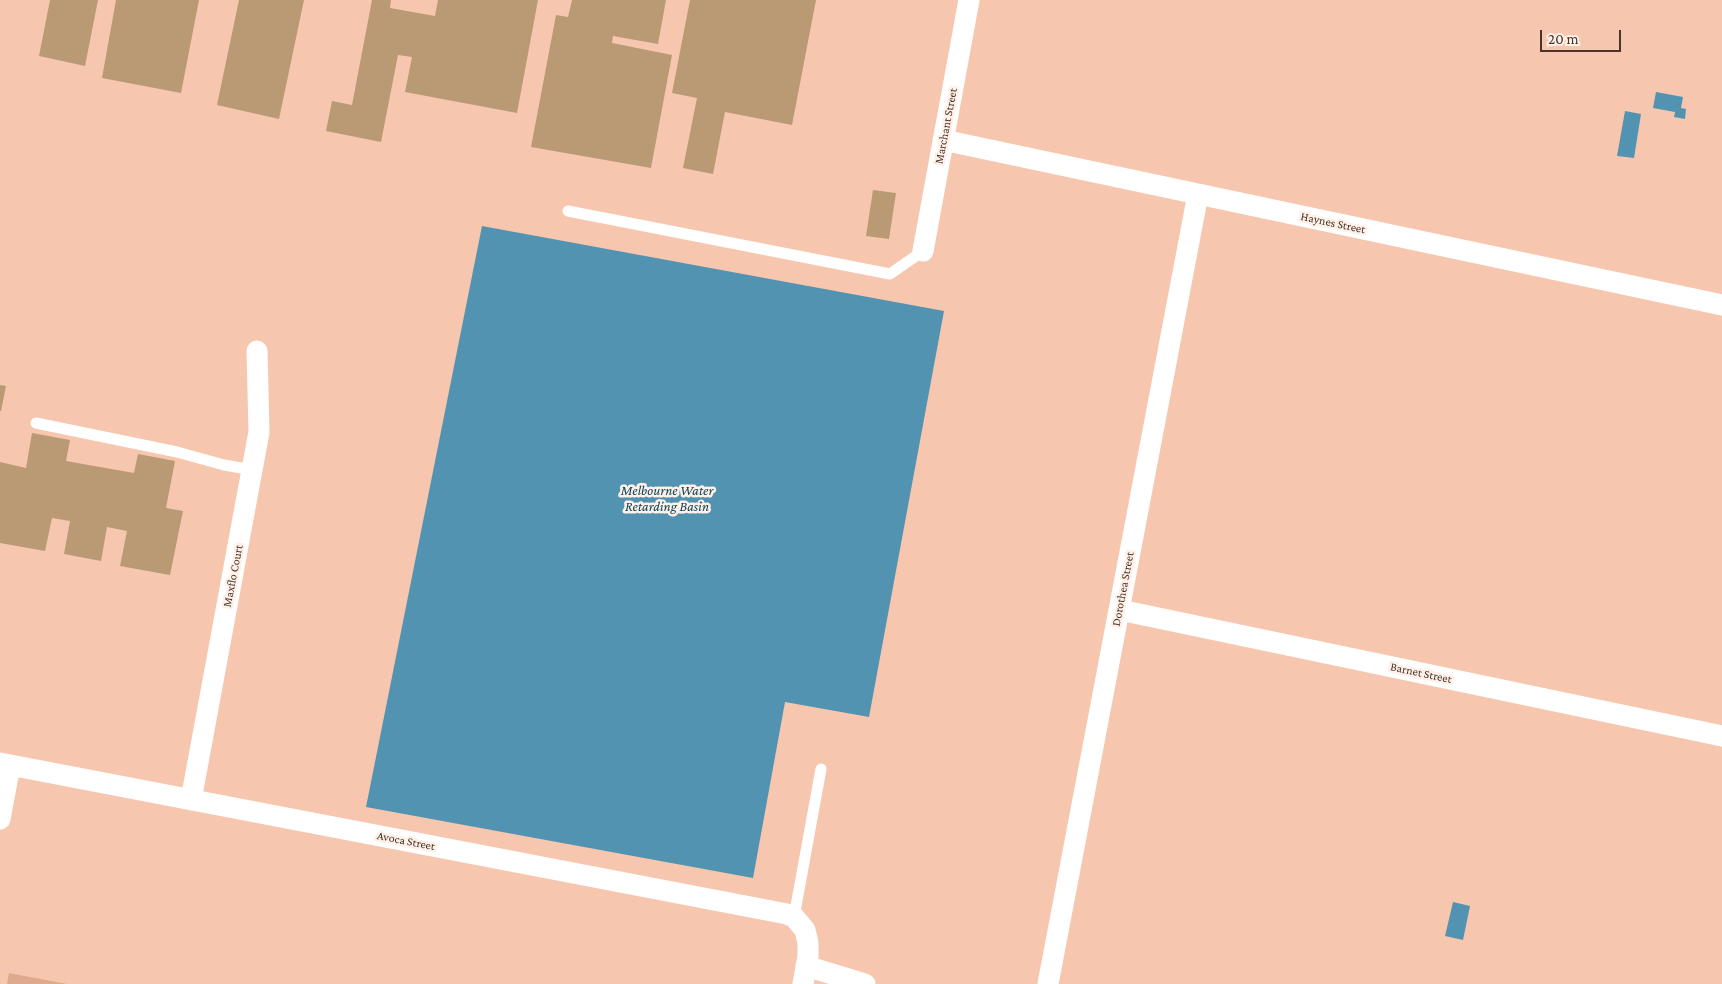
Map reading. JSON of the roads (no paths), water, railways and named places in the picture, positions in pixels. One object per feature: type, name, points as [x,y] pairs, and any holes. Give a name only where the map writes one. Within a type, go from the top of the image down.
[{"type":"street","name":"Marchant Street","points":[[923,251],[970,0]]},
{"type":"street","name":"Haynes Street","points":[[943,140],[1722,305]]},
{"type":"street","name":"Dorothea Street","points":[[1048,984],[1198,194]]},
{"type":"street","name":"Maxflo Court","points":[[191,800],[259,432],[257,351]]},
{"type":"street","name":"Barnet Street","points":[[1120,610],[1722,736]]},
{"type":"street","name":"Avoca Street","points":[[5,764],[765,909],[799,923]]},
{"type":"street","points":[[0,819],[5,764]]},
{"type":"street","points":[[799,923],[808,943],[804,979],[865,984]]},
{"type":"lane","points":[[568,211],[890,274],[923,251]]},
{"type":"lane","points":[[36,423],[177,452],[224,466],[253,470]]},
{"type":"lane","points":[[799,923],[821,769]]},
{"type":"water","points":[[1656,92],[1683,97],[1681,108],[1686,109],[1685,119],[1674,117],[1675,112],[1653,108]]},
{"type":"water","points":[[1625,111],[1641,114],[1634,158],[1617,156]]},
{"type":"water","name":"Melbourne Water Retarding Basin","points":[[482,226],[944,311],[869,717],[785,702],[753,878],[366,807]]},
{"type":"water","points":[[1453,902],[1470,906],[1463,940],[1445,936]]}]
